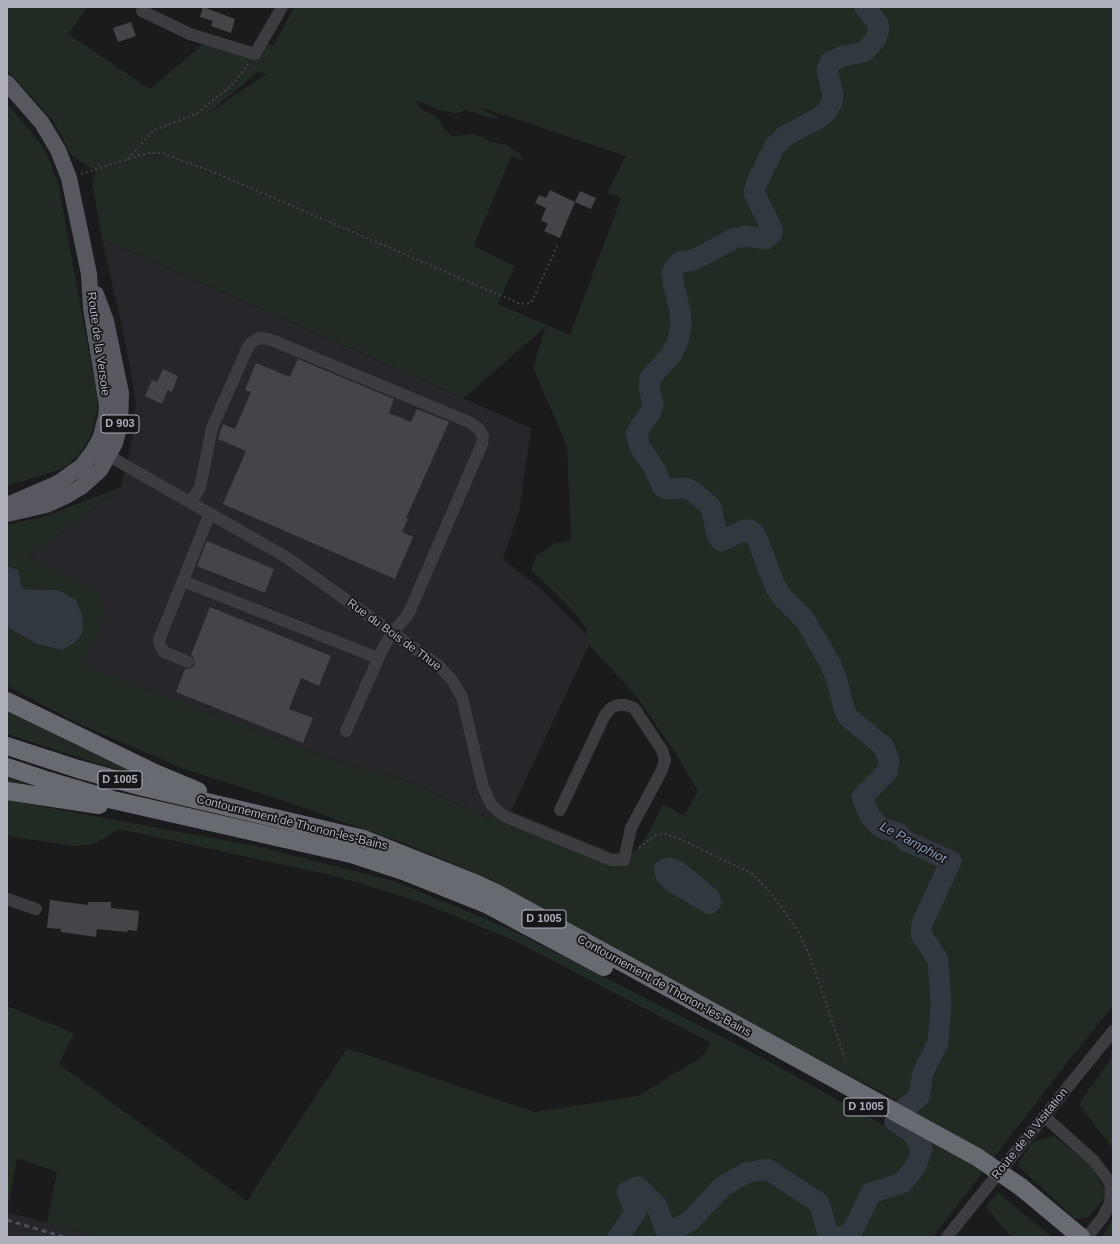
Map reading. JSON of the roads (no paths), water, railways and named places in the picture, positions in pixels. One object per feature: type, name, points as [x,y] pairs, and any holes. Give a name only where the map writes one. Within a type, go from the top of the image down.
[{"type":"highway","points":[[7,701],[155,773],[236,807]]},
{"type":"highway","name":"Contournement de Thonon-les-Bains","points":[[7,746],[78,769],[143,787],[236,807],[364,839],[449,871],[496,892],[714,1020],[1019,1191],[1081,1237]]},
{"type":"highway","name":"Contournement de Thonon-les-Bains","points":[[7,767],[113,800],[351,854],[440,884],[509,915],[714,1020]]},
{"type":"highway","points":[[7,791],[185,817]]},
{"type":"highway","name":"Contournement de Thonon-les-Bains","points":[[1019,1191],[1065,1237]]},
{"type":"main road","name":"Route de la Versoie","points":[[7,83],[42,123],[58,150],[69,178],[89,274],[91,308],[107,406],[102,452],[91,479],[66,496],[42,506],[7,514]]},
{"type":"main road","name":"Route de la Versoie","points":[[7,505],[66,479],[102,452]]},
{"type":"street","points":[[142,11],[184,32],[256,54],[282,7]]},
{"type":"street","points":[[190,502],[200,488],[212,428],[250,343],[259,338],[269,339],[473,424],[482,434],[482,444],[410,612],[392,633],[378,658],[346,731]]},
{"type":"street","name":"Rue du Bois de Thue","points":[[102,452],[286,557],[439,666],[455,684],[466,709],[483,787],[492,806],[504,816],[608,860],[624,860],[631,828],[662,770],[665,760],[662,750],[634,708],[626,705],[618,705],[611,708],[605,714],[560,810]]},
{"type":"street","points":[[188,662],[162,650],[159,643],[210,513]]},
{"type":"street","points":[[183,581],[378,658]]},
{"type":"street","points":[[7,899],[36,909]]},
{"type":"street","name":"Route de la Visitation","points":[[947,1237],[1113,1031]]},
{"type":"street","points":[[1044,1116],[1094,1161],[1109,1181],[1111,1196],[1107,1210],[1087,1237]]},
{"type":"waterway","name":"Le Pamphiot","points":[[840,1237],[847,1236],[854,1228],[871,1193],[902,1183],[916,1166],[922,1149],[913,1133],[895,1121],[897,1114],[919,1097],[923,1072],[938,1043],[941,1004],[938,960],[921,934],[922,924],[951,861],[906,841],[898,833],[881,828],[870,816],[862,797],[887,772],[889,760],[884,747],[849,718],[845,712],[836,677],[830,663],[805,620],[782,597],[775,586],[756,536],[750,530],[745,530],[721,541],[717,534],[711,507],[693,491],[685,488],[667,489],[662,486],[654,468],[640,447],[636,434],[651,411],[653,405],[649,386],[650,378],[671,355],[678,341],[681,325],[680,311],[672,274],[674,268],[680,262],[694,260],[735,238],[746,236],[765,239],[772,233],[772,229],[754,193],[757,182],[775,146],[785,136],[819,118],[827,111],[832,102],[833,95],[827,70],[830,62],[843,56],[864,52],[876,39],[879,28],[878,24],[865,7]]},
{"type":"waterway","name":"Le Pamphiot","points":[[618,1237],[636,1212],[627,1192],[638,1187],[657,1206],[664,1227],[676,1229],[690,1221],[723,1186],[746,1173],[767,1169],[819,1203],[829,1237]]},
{"type":"railway","points":[[7,1220],[64,1237]]}]
